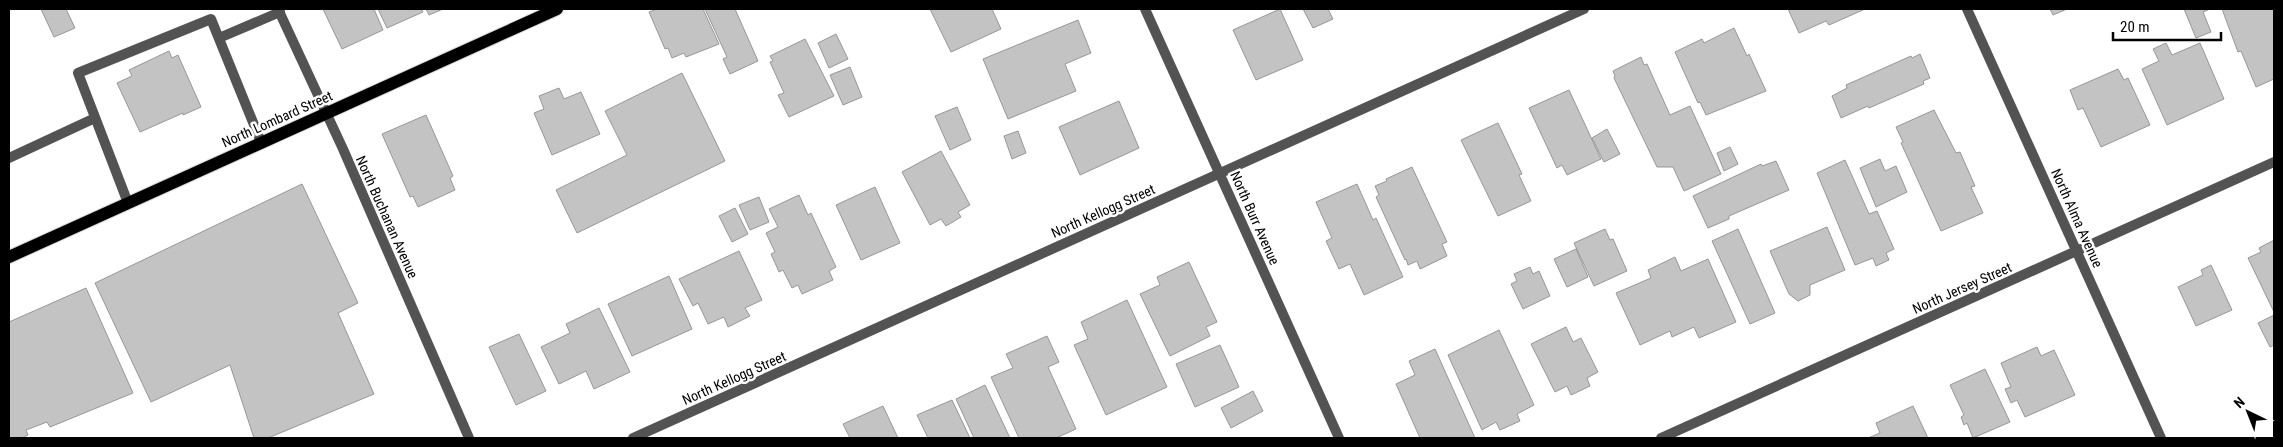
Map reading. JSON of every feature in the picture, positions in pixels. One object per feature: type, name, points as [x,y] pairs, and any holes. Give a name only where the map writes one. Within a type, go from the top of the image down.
[{"type":"main road","name":"North Lombard Street","points":[[9,257],[557,9]]},
{"type":"street","name":"North Burr Avenue","points":[[1145,9],[1339,438]]},
{"type":"street","name":"North Kellogg Street","points":[[633,438],[1584,9]]},
{"type":"street","name":"North Alma Avenue","points":[[1967,9],[2161,438]]},
{"type":"street","name":"North Buchanan Avenue","points":[[279,11],[469,438]]},
{"type":"street","points":[[219,38],[279,11]]},
{"type":"street","points":[[128,203],[78,73],[211,20],[262,142]]},
{"type":"street","points":[[9,158],[95,118]]},
{"type":"street","name":"North Jersey Street","points":[[1661,438],[2274,162]]},
{"type":"building","points":[[41,9],[66,9],[75,28],[54,37]]},
{"type":"building","points":[[323,9],[374,9],[383,30],[342,49]]},
{"type":"building","points":[[378,9],[421,9],[423,12],[387,28]]},
{"type":"building","points":[[426,9],[443,9],[429,15]]},
{"type":"building","points":[[657,9],[703,9],[719,44],[686,57],[684,53],[672,58],[668,48],[665,49],[649,12]]},
{"type":"building","points":[[705,9],[735,9],[758,61],[730,74],[723,59],[727,57]]},
{"type":"building","points":[[930,9],[992,9],[1001,29],[951,52]]},
{"type":"building","points":[[1280,9],[1303,60],[1256,80],[1233,30]]},
{"type":"building","points":[[1303,9],[1328,9],[1333,19],[1313,28]]},
{"type":"building","points":[[1788,9],[1865,9],[1829,25],[1826,21],[1799,33]]},
{"type":"building","points":[[2050,9],[2067,9],[2053,15]]},
{"type":"building","points":[[2184,9],[2210,9],[2203,12],[2211,32],[2196,38]]},
{"type":"building","points":[[2222,9],[2274,9],[2274,79],[2256,87],[2241,51],[2238,52]]},
{"type":"building","points":[[1078,20],[1091,53],[1065,64],[1076,91],[1008,119],[983,59]]},
{"type":"building","points":[[1734,28],[1747,56],[1749,54],[1766,91],[1706,115],[1700,102],[1698,103],[1675,52],[1702,39],[1704,43]]},
{"type":"building","points":[[836,34],[848,59],[829,68],[818,43]]},
{"type":"building","points":[[805,39],[834,96],[789,117],[778,95],[784,93],[770,62],[773,61],[770,56]]},
{"type":"building","points":[[2166,43],[2172,55],[2200,43],[2224,99],[2167,125],[2142,69],[2159,61],[2153,49]]},
{"type":"building","points":[[169,51],[172,58],[178,55],[201,107],[140,132],[117,83],[132,76],[129,70]]},
{"type":"building","points":[[1920,54],[1930,78],[1923,81],[1924,84],[1841,118],[1832,96],[1847,88],[1846,85],[1911,56],[1912,58]]},
{"type":"building","points":[[1641,57],[1644,65],[1647,64],[1670,115],[1690,106],[1721,174],[1684,191],[1673,167],[1657,167],[1614,78],[1613,71]]},
{"type":"building","points":[[850,67],[862,97],[843,105],[830,75]]},
{"type":"building","points":[[2118,69],[2124,80],[2128,78],[2150,125],[2101,147],[2083,108],[2078,110],[2070,90]]},
{"type":"building","points":[[682,73],[725,161],[577,233],[556,190],[627,155],[605,111]]},
{"type":"building","points":[[559,88],[564,99],[581,92],[600,134],[552,155],[534,113],[544,109],[539,96]]},
{"type":"building","points":[[1569,90],[1601,159],[1567,175],[1562,165],[1557,168],[1529,108]]},
{"type":"building","points":[[1119,101],[1139,148],[1080,175],[1059,127]]},
{"type":"building","points":[[957,107],[971,140],[950,150],[935,116]]},
{"type":"building","points":[[1934,110],[1956,153],[1960,152],[1975,186],[1971,187],[1983,213],[1941,231],[1901,143],[1903,142],[1896,127]]},
{"type":"building","points":[[426,115],[453,176],[450,178],[455,190],[418,207],[413,196],[410,197],[382,134]]},
{"type":"building","points":[[1498,123],[1522,174],[1519,175],[1531,201],[1498,216],[1461,140]]},
{"type":"building","points":[[1607,129],[1620,154],[1604,162],[1592,138]]},
{"type":"building","points":[[1018,131],[1026,153],[1012,159],[1004,136]]},
{"type":"building","points":[[1730,147],[1738,164],[1724,171],[1717,153]]},
{"type":"building","points":[[941,151],[970,205],[958,212],[961,217],[946,226],[941,219],[930,225],[902,172]]},
{"type":"building","points":[[1880,159],[1885,171],[1896,166],[1907,192],[1876,207],[1860,168]]},
{"type":"building","points":[[1845,160],[1869,214],[1877,211],[1894,249],[1886,253],[1889,260],[1876,266],[1873,258],[1855,265],[1817,173]]},
{"type":"building","points":[[1776,161],[1789,190],[1729,216],[1729,219],[1708,228],[1693,196],[1761,164],[1762,166]]},
{"type":"building","points":[[1412,167],[1447,242],[1442,244],[1447,256],[1420,269],[1417,261],[1408,265],[1405,260],[1376,197],[1379,195],[1375,186]]},
{"type":"building","points":[[302,184],[358,303],[338,313],[374,394],[268,438],[254,438],[230,365],[151,402],[95,283]]},
{"type":"building","points":[[1357,184],[1373,220],[1376,218],[1403,277],[1364,295],[1350,264],[1339,269],[1326,241],[1332,238],[1316,202]]},
{"type":"building","points":[[875,187],[900,243],[861,260],[836,205]]},
{"type":"building","points":[[799,195],[808,215],[811,213],[836,267],[829,271],[833,280],[802,294],[798,285],[792,288],[783,270],[779,272],[771,254],[775,252],[766,233],[778,227],[769,209]]},
{"type":"building","points":[[759,197],[769,222],[750,230],[739,205]]},
{"type":"building","points":[[735,208],[748,234],[732,242],[719,216]]},
{"type":"building","points":[[1827,227],[1845,270],[1810,285],[1810,295],[1798,301],[1789,294],[1770,251]]},
{"type":"building","points":[[1605,229],[1610,240],[1613,239],[1627,271],[1594,286],[1574,243]]},
{"type":"building","points":[[1738,229],[1775,313],[1750,324],[1712,241]]},
{"type":"building","points":[[2274,240],[2274,312],[2248,258],[2261,252],[2259,248]]},
{"type":"building","points":[[1576,249],[1588,277],[1567,287],[1554,259]]},
{"type":"building","points":[[739,251],[762,300],[745,308],[750,316],[728,327],[724,317],[708,324],[698,303],[693,306],[679,279]]},
{"type":"building","points":[[1675,257],[1681,271],[1708,259],[1736,322],[1699,338],[1694,327],[1672,337],[1670,331],[1640,345],[1616,293],[1651,278],[1648,270]]},
{"type":"building","points":[[1189,262],[1217,322],[1206,327],[1210,336],[1170,356],[1140,294],[1160,285],[1157,277]]},
{"type":"building","points":[[2211,265],[2232,310],[2196,326],[2178,287],[2203,275],[2201,270]]},
{"type":"building","points":[[1530,267],[1533,274],[1539,271],[1550,296],[1523,309],[1511,284],[1517,281],[1514,274]]},
{"type":"building","points":[[669,276],[692,329],[632,356],[608,304]]},
{"type":"building","points":[[86,288],[133,393],[50,427],[47,422],[26,430],[28,435],[22,438],[9,438],[9,322]]},
{"type":"building","points":[[1127,300],[1167,387],[1106,415],[1074,345],[1088,339],[1081,322]]},
{"type":"building","points":[[599,308],[630,372],[594,389],[586,371],[559,384],[541,347],[570,333],[566,324]]},
{"type":"building","points":[[2274,315],[2274,345],[2270,347],[2258,323]]},
{"type":"building","points":[[1566,327],[1573,342],[1581,338],[1598,372],[1587,378],[1590,386],[1571,395],[1567,386],[1555,392],[1531,344]]},
{"type":"building","points":[[1499,330],[1534,405],[1517,414],[1520,421],[1500,430],[1496,422],[1482,430],[1448,355]]},
{"type":"building","points":[[519,334],[546,391],[516,405],[489,347]]},
{"type":"building","points":[[1047,336],[1059,362],[1048,367],[1076,429],[1056,438],[1019,438],[991,377],[1013,368],[1006,354]]},
{"type":"building","points":[[1220,345],[1239,387],[1195,407],[1176,364]]},
{"type":"building","points":[[2037,347],[2041,356],[2054,350],[2075,395],[2025,417],[2017,400],[2011,403],[2005,389],[2011,387],[2001,363]]},
{"type":"building","points":[[1435,349],[1475,438],[1420,438],[1396,384],[1415,375],[1409,361]]},
{"type":"building","points":[[1985,369],[2010,422],[1973,438],[1967,423],[1964,425],[1961,417],[1964,415],[1950,385]]},
{"type":"building","points":[[985,385],[1010,438],[974,438],[956,399]]},
{"type":"building","points":[[1253,391],[1263,411],[1231,428],[1221,408]]},
{"type":"building","points":[[952,400],[970,438],[928,438],[917,415]]},
{"type":"building","points":[[883,406],[898,438],[850,438],[843,424]]},
{"type":"building","points":[[1913,406],[1928,438],[1868,438],[1880,433],[1876,423]]}]
